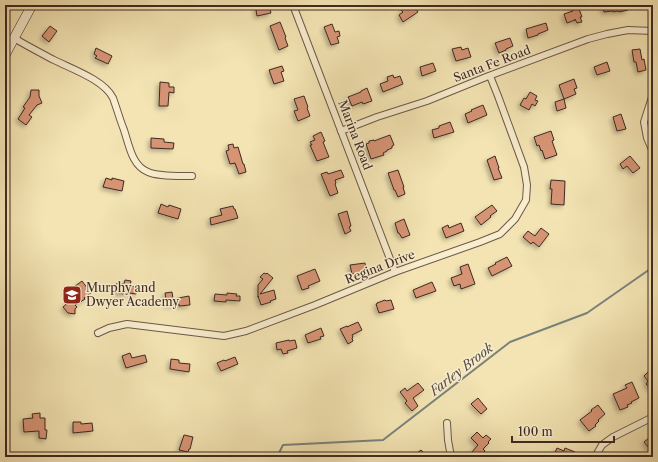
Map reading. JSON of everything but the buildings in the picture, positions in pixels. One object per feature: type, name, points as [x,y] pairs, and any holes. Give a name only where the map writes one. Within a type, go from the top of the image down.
[{"type":"main road","points":[[5,55],[32,5]]},
{"type":"street","name":"Marina Road","points":[[293,5],[395,272]]},
{"type":"street","name":"Santa Fe Road","points":[[342,131],[377,117],[427,101],[588,39],[628,30],[653,31]]},
{"type":"street","points":[[14,38],[53,60],[93,79],[111,93],[129,148],[140,167],[154,174],[192,176]]},
{"type":"street","name":"Regina Drive","points":[[98,333],[109,328],[127,324],[224,336],[246,331],[315,305],[395,272],[500,234],[515,219],[526,200],[527,185],[524,167],[490,76]]},
{"type":"street","points":[[653,94],[644,122],[647,138],[653,152]]},
{"type":"street","points":[[595,457],[602,445],[614,437],[653,417]]},
{"type":"street","points":[[447,423],[451,457]]},
{"type":"waterway","name":"Farley Brook","points":[[277,457],[283,445],[383,440],[510,342],[587,313],[653,267]]},
{"type":"place","name":"Murphy and Dwyer Academy","points":[[72,295]]}]
